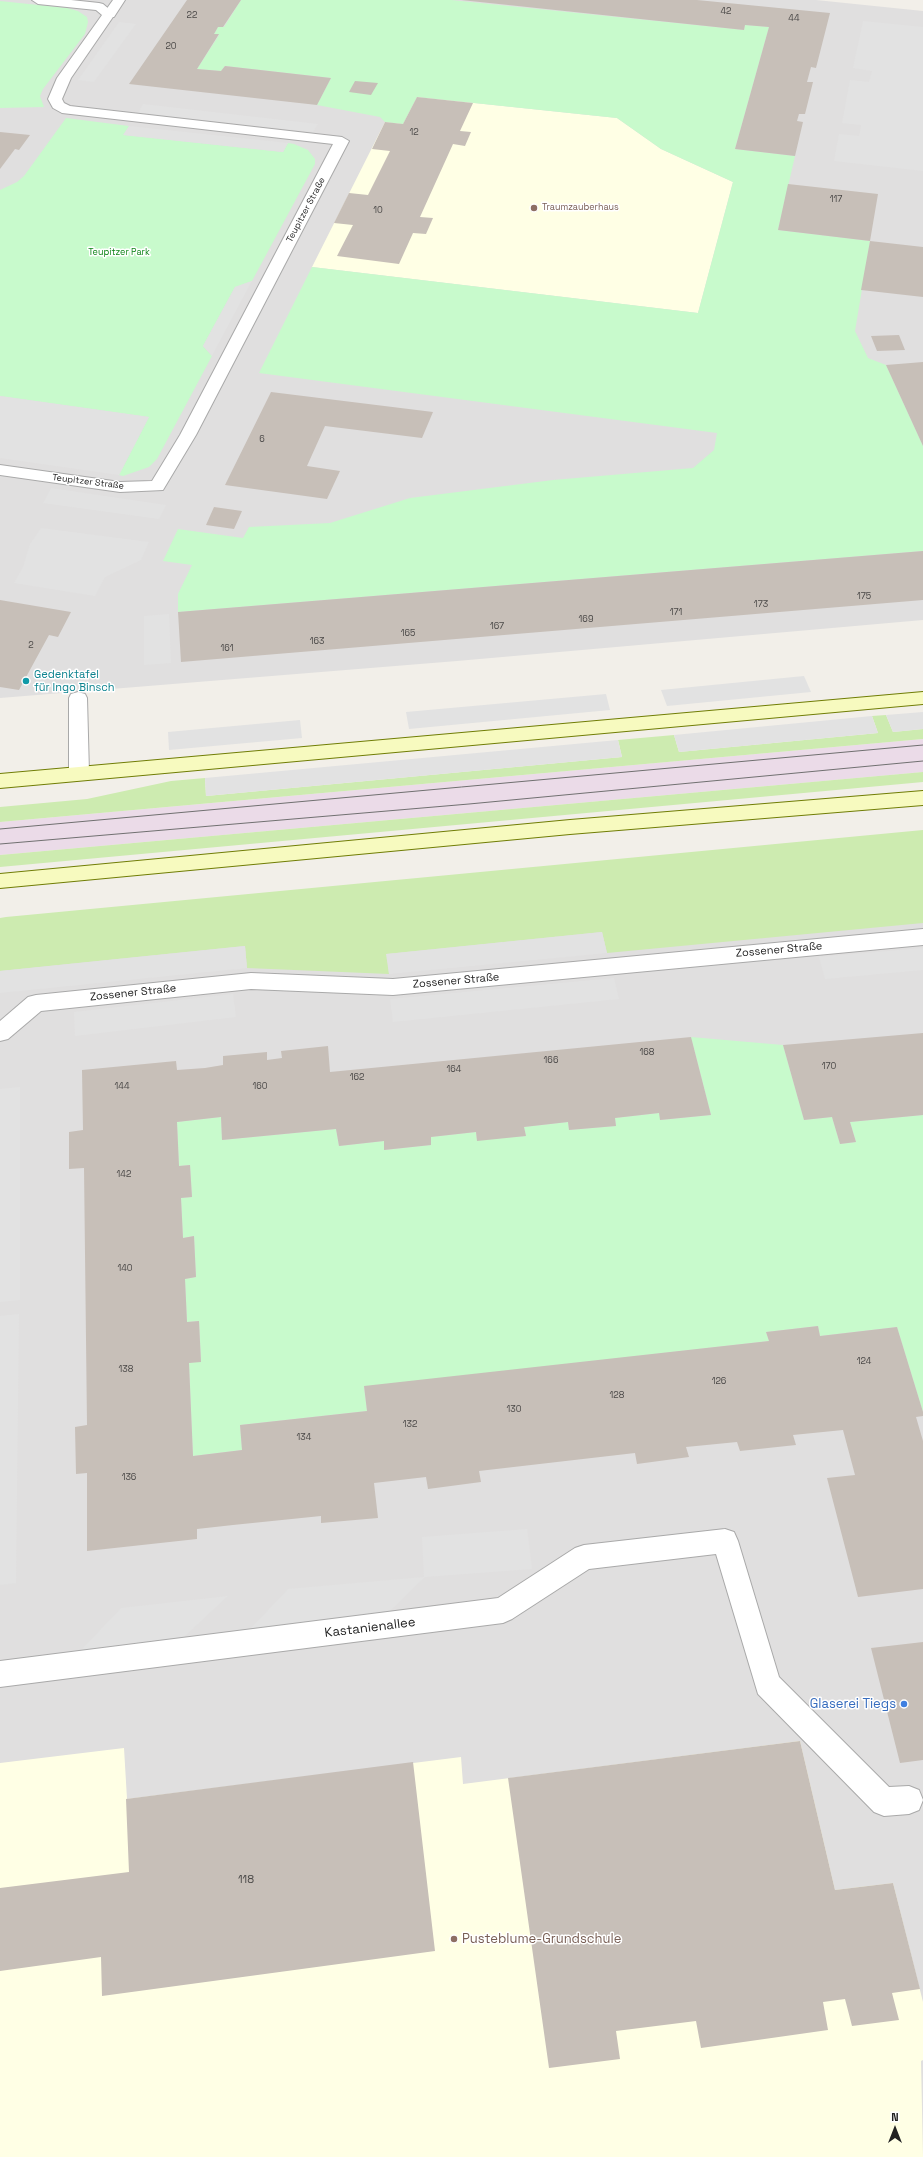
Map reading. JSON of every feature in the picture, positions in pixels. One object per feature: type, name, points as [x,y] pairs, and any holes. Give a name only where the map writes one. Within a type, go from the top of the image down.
[{"type":"street","points":[[38,0],[99,7],[109,14]]},
{"type":"street","name":"Teupitzer Straße","points":[[0,470],[120,487],[157,486],[188,435],[342,141],[66,110],[58,105],[55,99],[64,78],[119,0]]},
{"type":"street","points":[[78,698],[78,774]]},
{"type":"street","points":[[0,781],[923,698]]},
{"type":"street","points":[[0,881],[570,827],[923,798]]},
{"type":"street","name":"Zossener Straße","points":[[0,1033],[36,1003],[251,981],[393,987],[923,937]]},
{"type":"street","name":"Kastanienallee","points":[[0,1674],[503,1610],[584,1557],[725,1542],[768,1685],[884,1802],[909,1800]]},
{"type":"shaded area","points":[[0,0],[816,0],[923,11],[923,620],[457,661],[0,698]]},
{"type":"shaded area","points":[[863,21],[923,27],[923,171],[834,161],[839,134],[859,136],[861,125],[842,123],[850,80],[869,82],[872,71],[853,68]]},
{"type":"shaded area","points":[[119,22],[136,24],[94,82],[78,80]]},
{"type":"shaded area","name":"Traumzauberhaus","points":[[417,97],[617,118],[661,149],[733,182],[698,313],[312,267],[385,122],[403,124]]},
{"type":"shaded area","points":[[143,104],[318,124],[313,132],[138,113]]},
{"type":"shaded area","points":[[129,126],[288,143],[283,152],[123,135]]},
{"type":"shaded area","points":[[252,281],[212,356],[203,346],[235,287]]},
{"type":"shaded area","points":[[0,396],[149,417],[119,475],[0,458]]},
{"type":"shaded area","points":[[51,488],[166,505],[159,519],[43,503]]},
{"type":"shaded area","points":[[41,528],[149,542],[141,560],[105,577],[95,596],[14,583],[23,567],[30,544]]},
{"type":"shaded area","points":[[169,614],[171,663],[144,665],[144,616]]},
{"type":"shaded area","points":[[804,676],[811,692],[667,706],[661,690]]},
{"type":"shaded area","points":[[606,694],[610,710],[409,729],[406,712]]},
{"type":"shaded area","points":[[923,712],[923,729],[893,732],[886,715]]},
{"type":"shaded area","points":[[872,716],[878,733],[679,752],[674,735]]},
{"type":"shaded area","points":[[300,720],[302,738],[169,750],[168,732]]},
{"type":"shaded area","points":[[923,739],[923,772],[0,855],[0,822]]},
{"type":"shaded area","points":[[618,740],[622,757],[206,796],[205,778]]},
{"type":"shaded area","points":[[923,866],[923,2157],[0,2157],[0,953]]},
{"type":"shaded area","points":[[602,932],[607,953],[389,974],[386,954]]},
{"type":"shaded area","points":[[245,946],[247,968],[0,993],[0,971]]},
{"type":"shaded area","points":[[923,948],[923,970],[825,979],[819,957]]},
{"type":"shaded area","points":[[614,978],[619,999],[393,1022],[390,999]]},
{"type":"shaded area","points":[[233,994],[236,1017],[75,1036],[74,1012]]},
{"type":"shaded area","points":[[20,1087],[20,1300],[0,1302],[0,1089]]},
{"type":"shaded area","points":[[19,1314],[16,1583],[0,1585],[0,1316]]},
{"type":"shaded area","points":[[527,1529],[532,1569],[425,1577],[388,1613],[250,1629],[288,1589],[424,1577],[422,1537]]},
{"type":"shaded area","points":[[228,1596],[184,1637],[81,1650],[121,1608]]},
{"type":"shaded area","name":"Pusteblume-Grundschule","points":[[800,1741],[835,1890],[893,1883],[923,2002],[923,2060],[921,2061],[923,2157],[0,2157],[0,1763],[124,1748],[127,1799],[461,1757],[463,1784]]},
{"type":"green space","points":[[241,0],[451,0],[744,30],[745,25],[769,27],[735,149],[795,156],[778,230],[870,241],[855,331],[868,358],[886,365],[923,446],[923,551],[178,612],[178,594],[192,565],[163,561],[178,529],[243,538],[249,527],[330,523],[410,498],[553,480],[693,468],[714,450],[717,433],[259,373],[312,267],[698,313],[733,182],[661,149],[617,118],[417,97],[403,124],[385,122],[380,117],[317,105],[331,78],[225,66],[221,71],[197,69],[219,35],[214,34],[218,27],[224,27]]},
{"type":"green space","points":[[0,1],[67,8],[78,11],[87,17],[88,22],[85,34],[43,89],[40,96],[44,107],[0,108]]},
{"type":"green space","name":"Teupitzer Park","points":[[66,118],[129,126],[124,135],[283,152],[288,143],[308,150],[315,159],[315,164],[252,281],[235,287],[203,346],[212,356],[157,459],[149,467],[123,476],[119,475],[149,417],[0,396],[0,190],[17,182],[24,176]]},
{"type":"green space","points":[[886,715],[893,732],[923,729],[923,739],[0,822],[0,807],[87,799],[171,781],[205,778],[206,796],[622,757],[618,740],[674,735],[679,752],[878,733],[872,716]]},
{"type":"green space","points":[[923,772],[923,782],[0,867],[0,855]]},
{"type":"green space","points":[[923,830],[923,923],[607,953],[602,932],[387,954],[389,974],[247,968],[245,946],[0,971],[0,918],[6,917]]},
{"type":"green space","points":[[691,1037],[783,1045],[804,1120],[832,1117],[840,1144],[856,1142],[850,1122],[923,1115],[923,1412],[897,1327],[820,1336],[818,1326],[766,1332],[769,1341],[364,1387],[367,1411],[240,1425],[242,1450],[193,1456],[189,1363],[201,1361],[199,1321],[187,1322],[185,1279],[196,1277],[194,1236],[183,1238],[181,1198],[192,1197],[190,1165],[179,1166],[177,1122],[221,1117],[222,1140],[336,1129],[339,1146],[384,1141],[385,1150],[431,1145],[431,1137],[476,1132],[477,1140],[526,1136],[524,1127],[568,1122],[569,1130],[616,1126],[615,1118],[659,1113],[661,1120],[711,1115]]},
{"type":"building","points":[[187,0],[241,0],[223,27],[218,27],[214,34],[219,34],[197,69],[221,71],[225,66],[331,78],[317,105],[129,84]]},
{"type":"building","points":[[461,0],[697,0],[830,13],[816,68],[811,67],[807,82],[813,82],[805,114],[799,114],[797,121],[803,122],[795,156],[735,149],[769,27],[745,25],[744,30]]},
{"type":"building","points":[[355,81],[378,83],[371,95],[349,92]]},
{"type":"building","points":[[417,97],[473,103],[460,131],[471,132],[465,146],[453,144],[420,217],[433,218],[426,234],[413,233],[399,264],[337,256],[353,225],[334,223],[349,193],[368,195],[390,151],[372,149],[385,122],[403,124]]},
{"type":"building","points":[[0,132],[30,135],[19,150],[15,149],[0,169]]},
{"type":"building","points":[[788,184],[878,194],[870,241],[778,230]]},
{"type":"building","points":[[870,241],[923,247],[923,297],[861,290]]},
{"type":"building","points":[[899,335],[905,350],[877,351],[871,336]]},
{"type":"building","points":[[923,362],[923,446],[886,365]]},
{"type":"building","points":[[271,392],[433,412],[422,438],[325,426],[307,466],[340,471],[327,499],[225,485]]},
{"type":"building","points":[[214,507],[242,511],[234,529],[206,525]]},
{"type":"building","points":[[923,551],[923,600],[181,662],[178,612]]},
{"type":"building","points":[[0,600],[71,612],[58,637],[49,635],[19,690],[0,687]]},
{"type":"building","points":[[923,1033],[923,1115],[850,1122],[856,1142],[840,1144],[832,1117],[804,1120],[783,1045]]},
{"type":"building","points":[[691,1037],[711,1115],[660,1120],[659,1113],[615,1118],[616,1126],[569,1130],[568,1122],[524,1127],[526,1136],[477,1141],[476,1132],[431,1137],[431,1145],[384,1150],[384,1141],[339,1146],[336,1129],[222,1140],[221,1117],[177,1122],[179,1166],[190,1165],[192,1197],[181,1198],[183,1238],[194,1236],[196,1277],[185,1279],[187,1322],[199,1321],[201,1362],[189,1363],[193,1456],[242,1450],[240,1425],[367,1411],[364,1386],[769,1341],[766,1332],[818,1326],[820,1336],[897,1327],[923,1412],[923,1416],[916,1417],[923,1441],[923,1589],[858,1597],[827,1478],[855,1475],[843,1430],[793,1435],[796,1445],[740,1451],[737,1442],[686,1447],[689,1457],[637,1464],[635,1453],[479,1471],[481,1482],[428,1489],[426,1477],[374,1483],[378,1518],[321,1523],[321,1516],[197,1529],[197,1539],[87,1551],[87,1473],[76,1474],[75,1427],[87,1425],[84,1168],[69,1169],[69,1132],[83,1130],[82,1070],[176,1061],[177,1070],[205,1068],[223,1065],[223,1056],[267,1052],[267,1060],[282,1058],[281,1051],[328,1046],[330,1072]]},
{"type":"building","name":"Glaserei Tiegs","points":[[923,1642],[923,1760],[900,1763],[871,1648]]},
{"type":"building","points":[[800,1741],[835,1890],[893,1883],[920,1989],[892,1993],[899,2020],[852,2026],[845,1999],[823,2002],[828,2030],[701,2048],[696,2021],[616,2031],[620,2059],[549,2068],[508,1778]]},
{"type":"building","name":"Pusteblume-Grundschule","points":[[413,1762],[435,1951],[102,1996],[101,1957],[0,1971],[0,1888],[129,1872],[126,1799]]},
{"type":"tram line","points":[[0,829],[923,745]]},
{"type":"tram line","points":[[0,844],[469,804],[923,761]]},
{"type":"place","name":"Traumzauberhaus","points":[[534,208]]},
{"type":"place","name":"Gedenktafel für Ingo Binsch","points":[[26,681]]},
{"type":"place","name":"Glaserei Tiegs","points":[[904,1704]]},
{"type":"place","name":"Pusteblume-Grundschule","points":[[454,1939]]}]
